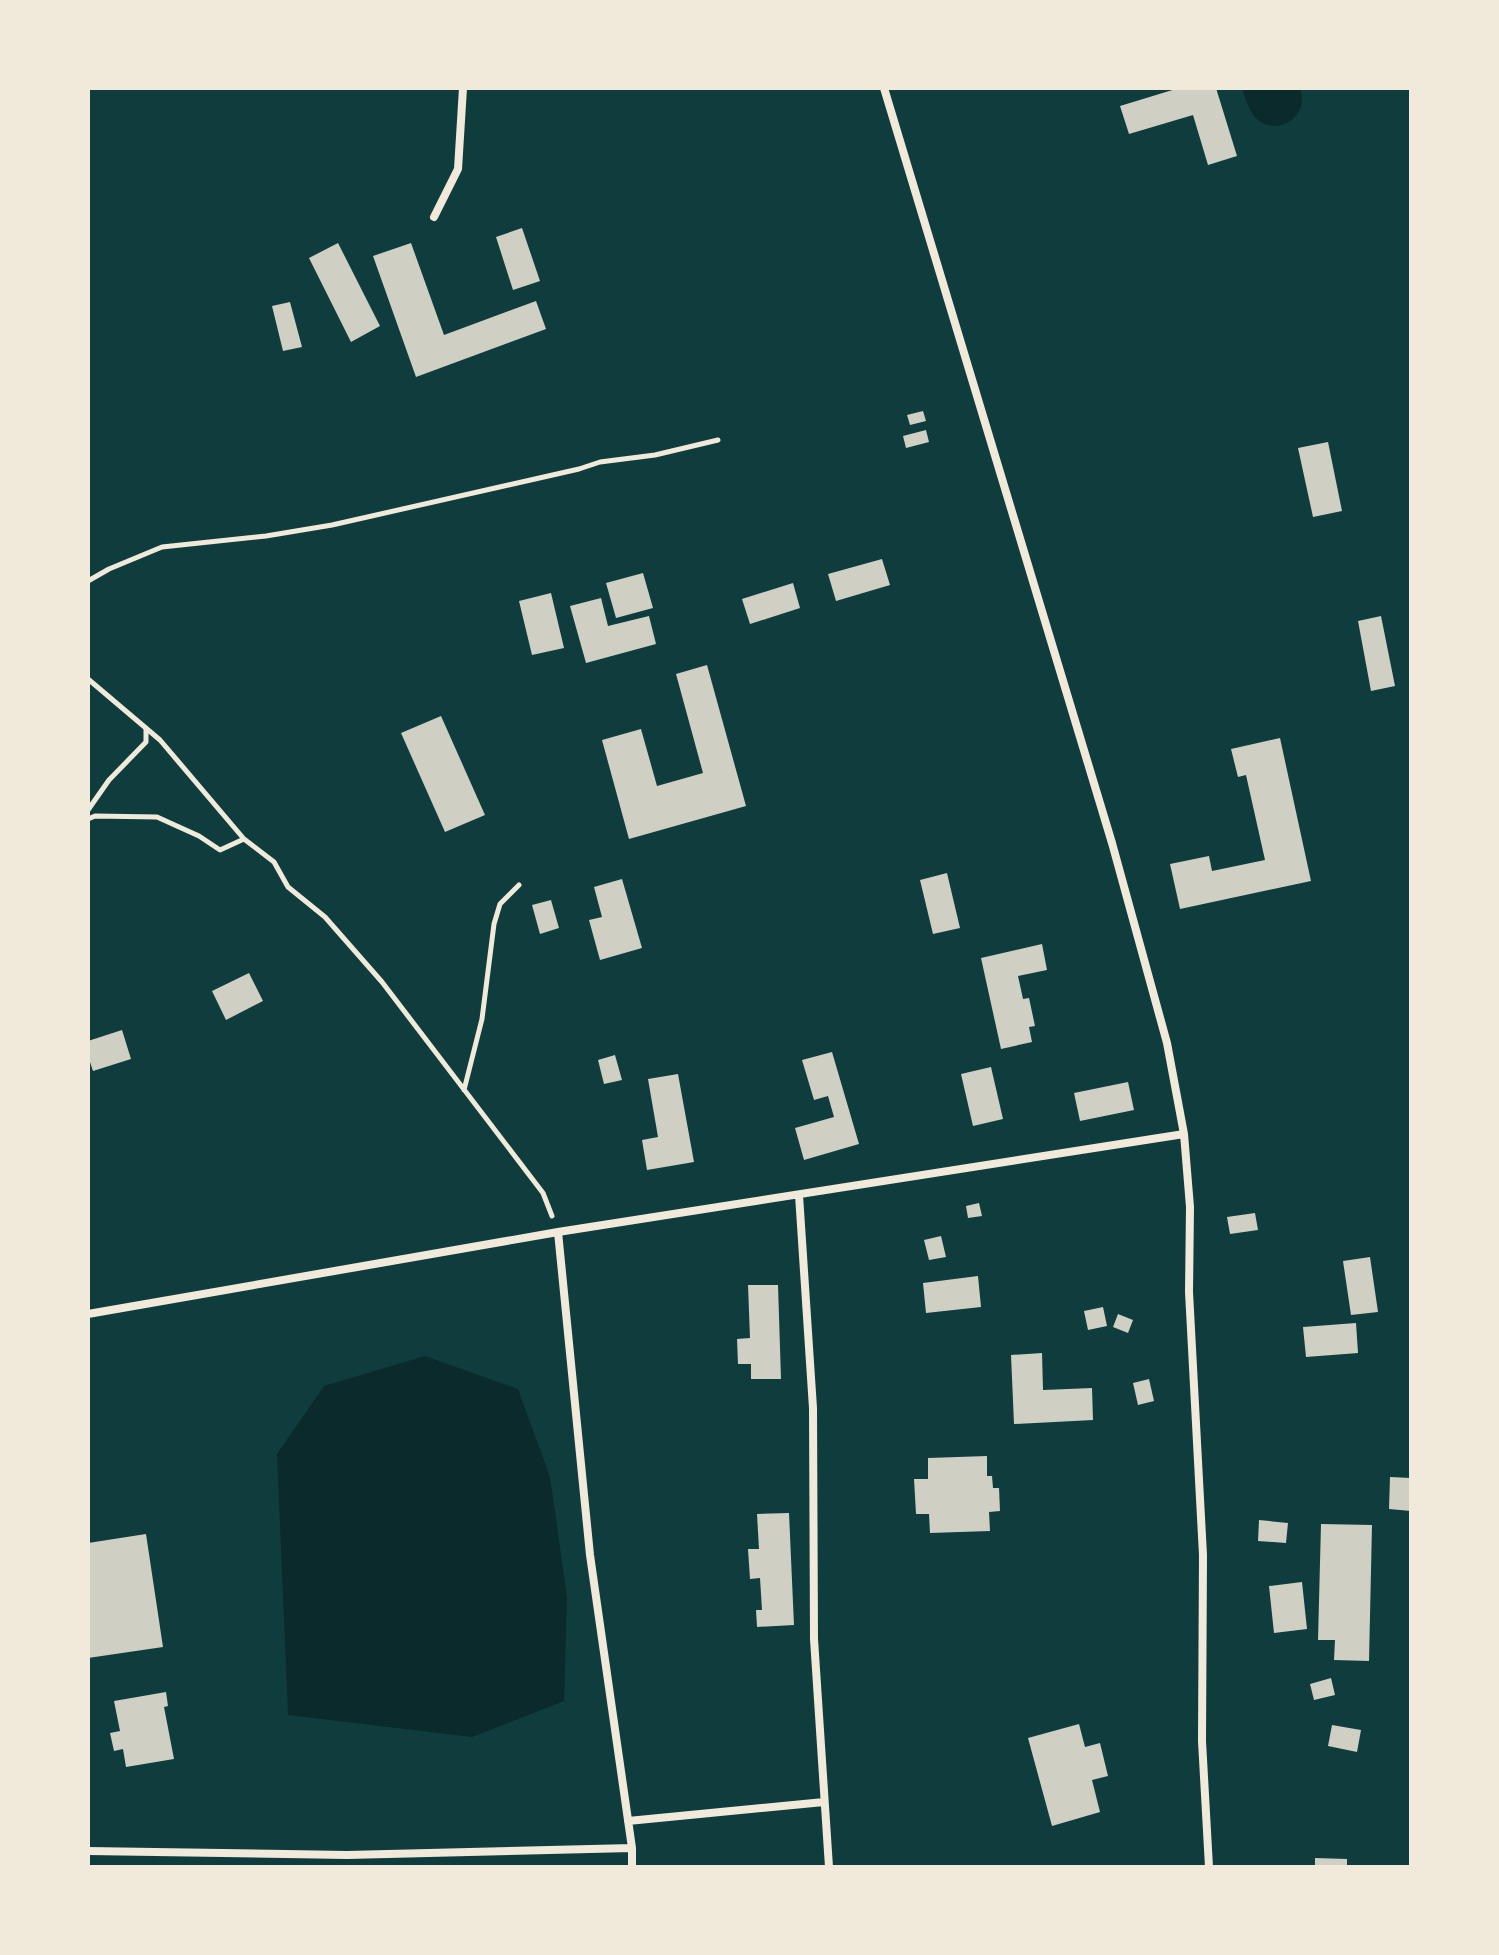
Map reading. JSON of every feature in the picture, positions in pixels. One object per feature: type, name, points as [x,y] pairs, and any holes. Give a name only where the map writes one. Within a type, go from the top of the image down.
[{"type":"street","points":[[434,217],[458,169],[463,88]]},
{"type":"street","points":[[884,88],[1112,843],[1167,1043],[1184,1134],[1190,1207],[1189,1292],[1203,1555],[1202,1741],[1209,1867]]},
{"type":"street","points":[[88,1314],[558,1232],[1184,1134]]},
{"type":"street","points":[[799,1195],[813,1408],[814,1639],[829,1867]]},
{"type":"street","points":[[558,1232],[590,1555],[632,1848],[632,1867]]},
{"type":"street","points":[[628,1821],[824,1802]]},
{"type":"street","points":[[88,1851],[347,1855],[632,1848]]},
{"type":"path","points":[[88,581],[162,547],[266,536],[332,525],[411,509],[600,462],[655,455],[718,440]]},
{"type":"path","points":[[88,679],[160,740],[244,839],[274,862],[288,887],[325,917],[372,971],[543,1193],[558,1232]]},
{"type":"path","points":[[88,810],[109,780],[146,742],[146,728]]},
{"type":"path","points":[[88,819],[95,816],[157,817],[199,836],[220,850],[244,839]]},
{"type":"path","points":[[464,1091],[482,1019],[494,924],[500,904],[519,885]]},
{"type":"water","points":[[425,1356],[518,1389],[550,1477],[567,1597],[564,1701],[472,1737],[288,1715],[277,1454],[324,1386]]},
{"type":"building","points":[[1179,88],[1216,88],[1237,156],[1208,165],[1193,115],[1129,134],[1120,106]]},
{"type":"building","points":[[522,228],[540,281],[513,290],[496,237]]},
{"type":"building","points":[[338,243],[380,326],[351,342],[309,258]]},
{"type":"building","points":[[411,243],[444,335],[536,301],[546,329],[416,377],[373,256]]},
{"type":"building","points":[[290,302],[302,347],[283,351],[272,306]]},
{"type":"building","points":[[923,411],[926,421],[910,425],[907,415]]},
{"type":"building","points":[[926,430],[929,442],[906,448],[903,436]]},
{"type":"building","points":[[1328,442],[1342,511],[1313,517],[1298,448]]},
{"type":"building","points":[[882,559],[890,585],[836,601],[828,574]]},
{"type":"building","points":[[643,573],[653,608],[616,618],[606,583]]},
{"type":"building","points":[[793,583],[800,608],[750,624],[742,599]]},
{"type":"building","points":[[551,593],[564,648],[532,655],[519,601]]},
{"type":"building","points":[[601,598],[608,626],[649,616],[656,644],[586,663],[570,606]]},
{"type":"building","points":[[1381,616],[1395,686],[1371,691],[1358,621]]},
{"type":"building","points":[[707,665],[746,806],[629,839],[602,740],[641,729],[657,786],[703,773],[676,674]]},
{"type":"building","points":[[441,716],[485,815],[445,832],[401,733]]},
{"type":"building","points":[[1280,738],[1311,881],[1180,909],[1170,864],[1209,856],[1212,871],[1265,860],[1246,775],[1238,777],[1231,749]]},
{"type":"building","points":[[947,873],[960,928],[933,934],[920,880]]},
{"type":"building","points":[[622,879],[642,948],[600,960],[589,920],[602,917],[594,887]]},
{"type":"building","points":[[551,900],[559,928],[540,934],[532,905]]},
{"type":"building","points":[[1042,944],[1047,970],[1018,976],[1023,999],[1029,998],[1035,1026],[1029,1027],[1032,1042],[1001,1049],[981,958]]},
{"type":"building","points":[[249,973],[263,1001],[226,1020],[212,991]]},
{"type":"building","points":[[122,1030],[131,1059],[93,1071],[88,1056],[88,1041]]},
{"type":"building","points":[[832,1052],[859,1144],[804,1160],[795,1128],[834,1117],[828,1096],[814,1100],[802,1060]]},
{"type":"building","points":[[615,1055],[622,1080],[604,1084],[598,1060]]},
{"type":"building","points":[[991,1067],[1003,1119],[973,1126],[961,1074]]},
{"type":"building","points":[[678,1074],[694,1162],[647,1170],[642,1140],[658,1137],[648,1079]]},
{"type":"building","points":[[1128,1082],[1134,1110],[1080,1121],[1074,1093]]},
{"type":"building","points":[[979,1203],[982,1216],[968,1218],[966,1206]]},
{"type":"building","points":[[1255,1213],[1258,1230],[1230,1234],[1227,1217]]},
{"type":"building","points":[[941,1236],[946,1257],[929,1260],[924,1240]]},
{"type":"building","points":[[1370,1257],[1378,1312],[1351,1315],[1343,1261]]},
{"type":"building","points":[[978,1276],[981,1307],[926,1313],[923,1283]]},
{"type":"building","points":[[748,1285],[778,1285],[781,1379],[751,1379],[751,1364],[738,1364],[737,1339],[750,1338]]},
{"type":"building","points":[[1103,1307],[1107,1326],[1088,1330],[1084,1311]]},
{"type":"building","points":[[1118,1314],[1133,1320],[1128,1333],[1113,1327]]},
{"type":"building","points":[[1356,1323],[1358,1353],[1306,1357],[1303,1327]]},
{"type":"building","points":[[1042,1353],[1043,1390],[1092,1388],[1093,1420],[1014,1424],[1011,1355]]},
{"type":"building","points":[[1149,1379],[1154,1401],[1138,1405],[1133,1383]]},
{"type":"building","points":[[987,1456],[987,1476],[992,1476],[993,1488],[999,1488],[1000,1511],[989,1512],[990,1531],[930,1533],[929,1514],[916,1514],[914,1479],[928,1479],[928,1458]]},
{"type":"building","points":[[1390,1477],[1411,1478],[1411,1511],[1389,1509]]},
{"type":"building","points":[[789,1513],[794,1625],[757,1627],[756,1610],[762,1610],[760,1578],[750,1579],[748,1549],[759,1549],[757,1514]]},
{"type":"building","points":[[1259,1520],[1288,1523],[1286,1543],[1258,1541]]},
{"type":"building","points":[[1321,1524],[1372,1525],[1369,1661],[1334,1660],[1335,1640],[1318,1640]]},
{"type":"building","points":[[146,1534],[163,1647],[88,1658],[88,1543]]},
{"type":"building","points":[[1302,1582],[1307,1629],[1274,1633],[1269,1586]]},
{"type":"building","points":[[1331,1678],[1335,1695],[1314,1700],[1310,1684]]},
{"type":"building","points":[[166,1692],[168,1706],[164,1707],[174,1759],[126,1767],[123,1749],[114,1751],[110,1733],[120,1731],[114,1701]]},
{"type":"building","points":[[1079,1724],[1085,1747],[1100,1743],[1108,1776],[1092,1780],[1100,1812],[1052,1826],[1028,1738]]},
{"type":"building","points":[[1332,1725],[1361,1730],[1357,1752],[1328,1746]]},
{"type":"building","points":[[1315,1858],[1347,1859],[1347,1867],[1315,1867]]},
{"type":"waterway","points":[[1270,88],[1275,99]]}]
